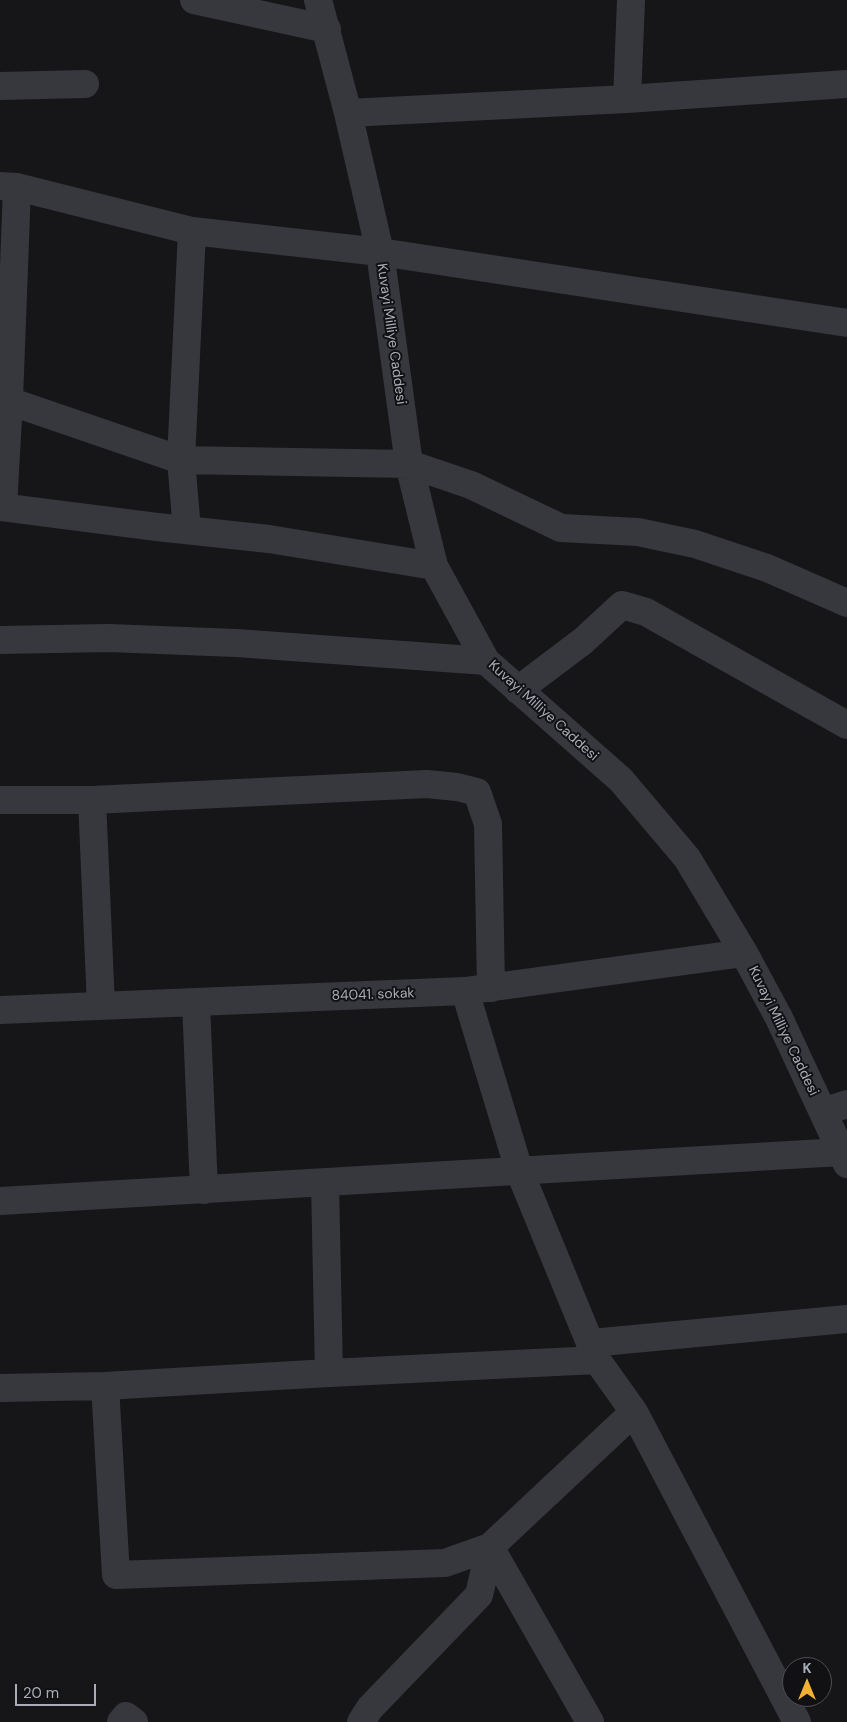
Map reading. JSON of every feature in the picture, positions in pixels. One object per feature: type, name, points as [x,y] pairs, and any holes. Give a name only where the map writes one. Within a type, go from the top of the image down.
[{"type":"street","points":[[194,0],[327,28]]},
{"type":"street","name":"Kuvayi Milliye Caddesi","points":[[318,0],[348,112],[380,252],[409,464],[434,566],[486,661],[621,780],[687,858],[744,953],[779,1018],[835,1108],[844,1158]]},
{"type":"street","points":[[627,99],[631,0]]},
{"type":"street","points":[[0,86],[85,84]]},
{"type":"street","points":[[348,112],[627,99],[847,84]]},
{"type":"street","points":[[434,566],[269,539],[2,507],[9,186],[192,231],[380,252],[847,323]]},
{"type":"street","points":[[187,530],[181,460],[192,231]]},
{"type":"street","points":[[5,399],[181,460],[409,464],[471,485],[561,528],[638,532],[695,544],[767,568],[847,603]]},
{"type":"street","points":[[518,690],[583,641],[622,605],[646,612],[847,725]]},
{"type":"street","points":[[0,640],[110,638],[226,642],[486,661]]},
{"type":"street","points":[[0,800],[92,800],[427,784],[457,787],[478,792],[488,824],[478,989],[520,1170],[594,1352],[634,1412],[797,1722]]},
{"type":"street","points":[[92,800],[101,1006]]},
{"type":"street","name":"84041. sokak","points":[[0,1010],[196,1003],[478,989],[744,953]]},
{"type":"street","points":[[196,1003],[204,1190]]},
{"type":"street","points":[[0,1201],[520,1170],[844,1158]]},
{"type":"street","points":[[324,1183],[328,1373]]},
{"type":"street","points":[[0,1388],[106,1386],[328,1373],[594,1352],[847,1318]]},
{"type":"street","points":[[106,1386],[116,1575],[445,1563],[490,1547],[634,1412]]},
{"type":"street","points":[[370,1717],[479,1595],[490,1547]]},
{"type":"street","points":[[490,1547],[590,1722]]},
{"type":"street","points":[[121,1722],[126,1716],[134,1722]]}]
